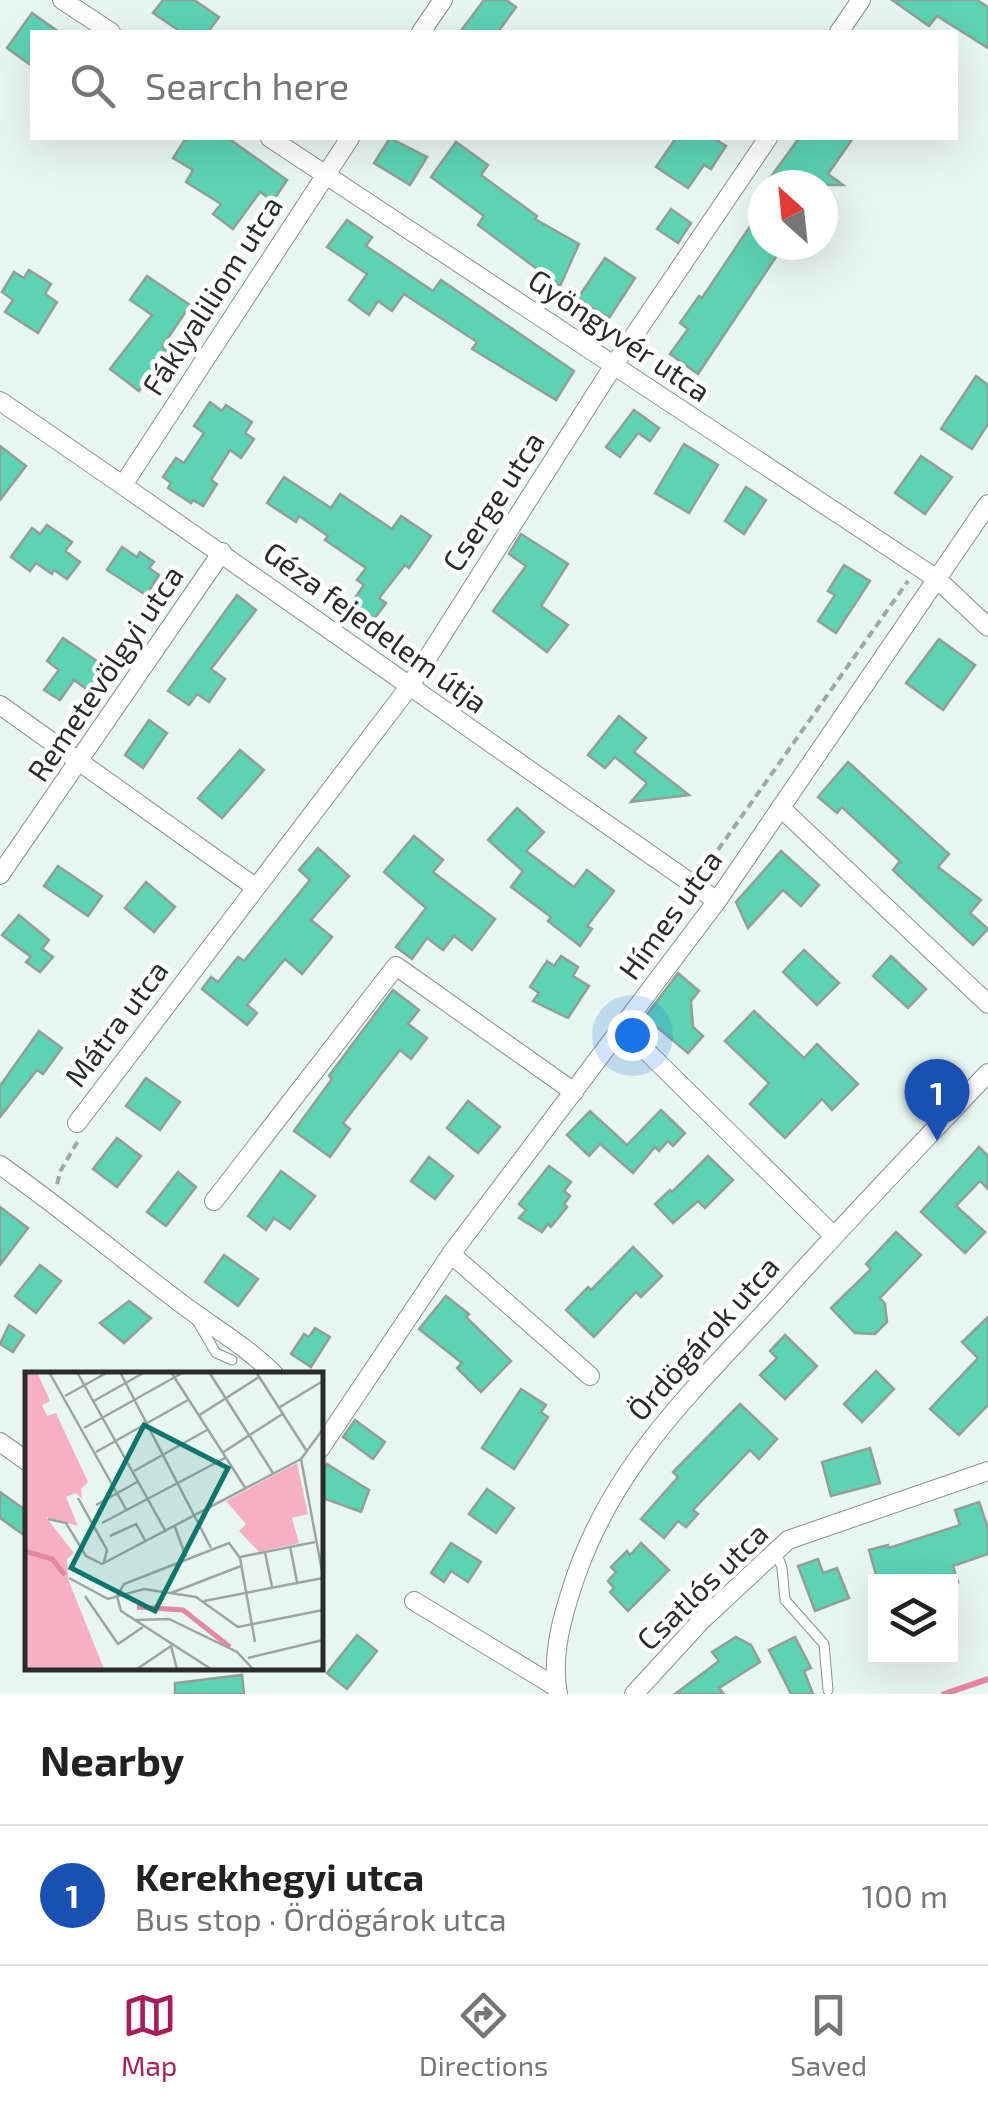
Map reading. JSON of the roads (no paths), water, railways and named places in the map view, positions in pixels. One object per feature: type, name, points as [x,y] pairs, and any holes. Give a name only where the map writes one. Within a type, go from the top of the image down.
[{"type":"street","points":[[62,0],[108,30]]},
{"type":"street","points":[[422,30],[443,0]]},
{"type":"street","points":[[840,30],[861,0]]},
{"type":"street","name":"Gyöngyvér utca","points":[[273,140],[938,579],[988,627]]},
{"type":"street","name":"Fáklyaliliom utca","points":[[123,484],[349,140]]},
{"type":"street","name":"Cserge utca","points":[[255,887],[408,687],[614,366],[767,140]]},
{"type":"street","name":"Géza fejedelem útja","points":[[0,401],[222,552],[716,901]]},
{"type":"street","name":"Hímes utca","points":[[322,1445],[452,1254],[716,901],[988,504]]},
{"type":"street","name":"Remetevölgyi utca","points":[[0,876],[222,552]]},
{"type":"street","points":[[0,705],[255,887]]},
{"type":"street","points":[[781,808],[988,1004]]},
{"type":"street","name":"Mátra utca","points":[[77,1123],[255,887]]},
{"type":"street","points":[[214,1201],[396,966],[574,1092]]},
{"type":"street","points":[[623,1028],[834,1236]]},
{"type":"street","name":"Ördögárok utca","points":[[557,1690],[555,1659],[563,1615],[584,1549],[614,1490],[655,1433],[988,1073]]},
{"type":"street","points":[[0,1166],[54,1202],[272,1372]]},
{"type":"street","points":[[452,1254],[590,1376]]},
{"type":"street","points":[[0,1442],[25,1460]]},
{"type":"street","name":"Csatlós utca","points":[[634,1694],[701,1621],[788,1540],[988,1471]]},
{"type":"street","points":[[414,1601],[557,1690]]},
{"type":"lane","points":[[194,1312],[199,1328],[216,1353],[232,1360]]},
{"type":"lane","points":[[776,1552],[785,1600],[824,1644],[828,1690]]},
{"type":"waterway","points":[[944,1694],[988,1679]]},
{"type":"place","name":"Kerekhegyi utca","points":[[937,1141]]}]
